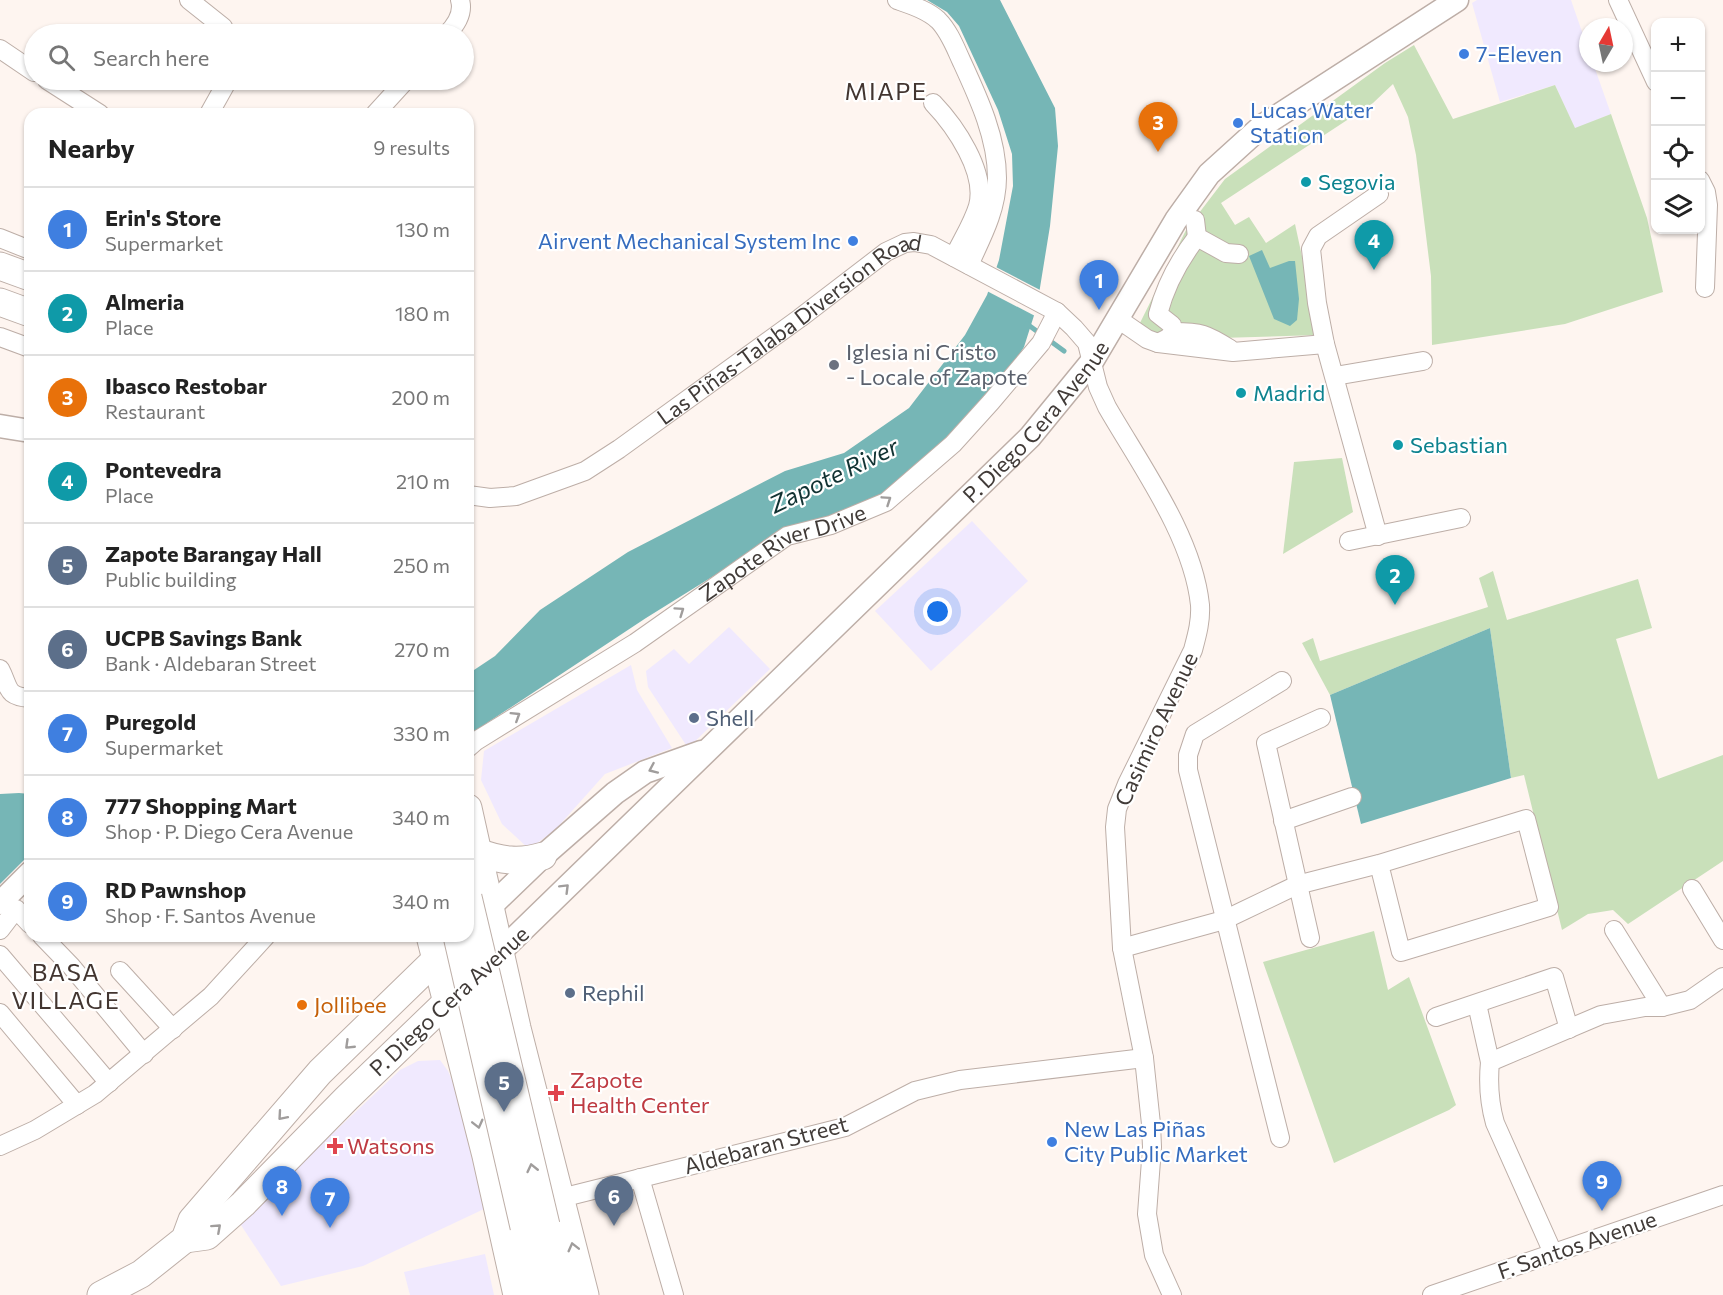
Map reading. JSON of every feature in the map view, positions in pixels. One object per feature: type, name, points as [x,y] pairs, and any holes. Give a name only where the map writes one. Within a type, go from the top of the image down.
[{"type":"highway","points":[[0,266],[24,275]]},
{"type":"highway","points":[[0,302],[24,311]]},
{"type":"highway","points":[[474,846],[502,860],[526,861],[543,856]]},
{"type":"highway","points":[[474,855],[479,902],[562,1295]]},
{"type":"highway","points":[[479,902],[501,951],[517,1028],[585,1295]]},
{"type":"highway","points":[[460,942],[540,1295]]},
{"type":"highway","points":[[433,948],[464,1068],[517,1295]]},
{"type":"highway","name":"P. Diego Cera Avenue","points":[[101,1295],[141,1274],[184,1239],[192,1221],[320,1072],[433,948]]},
{"type":"highway","name":"P. Diego Cera Avenue","points":[[184,1239],[207,1236],[236,1210],[446,1000],[501,951]]},
{"type":"highway","points":[[456,1036],[473,1009],[488,1001],[498,1002],[508,1009],[517,1028]]},
{"type":"highway","points":[[396,1050],[420,1041],[433,1042],[444,1045],[454,1052],[464,1068]]},
{"type":"main road","name":"P. Diego Cera Avenue","points":[[501,951],[1030,437],[1126,319],[1176,220],[1209,174],[1262,126],[1457,0]]},
{"type":"main road","points":[[0,426],[24,429]]},
{"type":"main road","name":"P. Diego Cera Avenue","points":[[479,902],[543,856],[592,812],[632,781],[665,764],[708,750]]},
{"type":"main road","points":[[0,903],[24,879]]},
{"type":"street","points":[[189,0],[219,24]]},
{"type":"street","points":[[456,24],[462,6],[460,0]]},
{"type":"street","points":[[897,0],[929,14],[945,29],[981,105],[991,136],[997,179],[994,206],[985,231],[962,261]]},
{"type":"street","points":[[1618,0],[1651,72]]},
{"type":"street","points":[[0,49],[24,65]]},
{"type":"street","points":[[63,90],[91,108]]},
{"type":"street","points":[[212,108],[222,90]]},
{"type":"street","points":[[380,108],[397,90]]},
{"type":"street","points":[[933,103],[943,113],[965,147],[973,165],[979,192],[962,261]]},
{"type":"street","points":[[1705,190],[1715,201],[1705,288]]},
{"type":"street","points":[[1378,536],[1325,344],[1317,303],[1311,249],[1318,236],[1379,194]]},
{"type":"street","points":[[1158,314],[1162,300],[1196,228],[1226,253],[1239,254]]},
{"type":"street","points":[[0,238],[24,248]]},
{"type":"street","name":"Las Piñas-Talaba Diversion Road","points":[[474,496],[489,498],[516,496],[585,471],[800,318],[893,247],[905,243],[923,243],[962,261],[1074,328],[1087,343],[1093,360]]},
{"type":"street","name":"Zapote River Drive","points":[[474,743],[635,643],[788,536],[831,525],[886,502],[953,444],[1041,343],[1051,314]]},
{"type":"street","points":[[1126,319],[1141,320],[1147,315],[1158,314],[1172,325],[1173,332],[1168,338],[1158,343]]},
{"type":"street","points":[[1126,319],[1147,339],[1158,343],[1233,352],[1325,344]]},
{"type":"street","points":[[1173,332],[1195,332],[1207,335],[1233,352]]},
{"type":"street","points":[[0,337],[24,346]]},
{"type":"street","name":"Casimiro Avenue","points":[[1093,360],[1098,387],[1107,407],[1179,532],[1193,573],[1200,606],[1199,629],[1194,650],[1127,784],[1117,809],[1115,828],[1122,948],[1144,1058],[1152,1148],[1147,1214],[1154,1255],[1172,1295]]},
{"type":"street","points":[[1335,376],[1424,361]]},
{"type":"street","points":[[1349,541],[1461,518]]},
{"type":"street","points":[[0,669],[11,693],[16,697],[24,698]]},
{"type":"street","points":[[1280,1138],[1224,920],[1188,770],[1188,755],[1195,734],[1282,681]]},
{"type":"street","points":[[1310,938],[1266,743],[1321,718]]},
{"type":"street","points":[[1283,821],[1352,797]]},
{"type":"street","points":[[1122,948],[1224,920],[1297,885],[1379,864],[1526,819],[1549,907],[1401,952],[1379,864]]},
{"type":"street","points":[[1692,890],[1723,940]]},
{"type":"street","points":[[0,930],[16,909],[24,918]]},
{"type":"street","points":[[1614,930],[1662,1007]]},
{"type":"street","points":[[48,942],[144,1054]]},
{"type":"street","points":[[0,1146],[35,1130],[109,1083],[211,996],[260,942]]},
{"type":"street","points":[[0,955],[109,1083]]},
{"type":"street","points":[[120,971],[173,1029]]},
{"type":"street","points":[[1436,1017],[1554,977],[1569,1029]]},
{"type":"street","points":[[1490,1062],[1601,1015],[1645,1007],[1662,1007],[1690,1000],[1723,977]]},
{"type":"street","points":[[1477,1004],[1490,1062],[1488,1084],[1490,1107],[1553,1253]]},
{"type":"street","points":[[0,1013],[77,1105]]},
{"type":"street","name":"Aldebaran Street","points":[[561,1198],[845,1127],[915,1091],[960,1080],[1144,1058]]},
{"type":"street","points":[[640,1178],[674,1295]]},
{"type":"street","name":"F. Santos Avenue","points":[[1432,1295],[1723,1195]]},
{"type":"shaded area","points":[[1477,0],[1571,0],[1579,23],[1579,72],[1596,72],[1611,114],[1575,129],[1555,85],[1500,102],[1472,3]]},
{"type":"shaded area","points":[[972,521],[1028,581],[931,671],[875,611]]},
{"type":"shaded area","name":"Shell","points":[[729,627],[770,669],[688,748],[648,687],[646,671],[674,649],[689,664]]},
{"type":"shaded area","points":[[631,665],[637,690],[672,748],[605,774],[555,830],[529,849],[502,824],[481,780],[484,751]]},
{"type":"shaded area","points":[[440,1060],[448,1071],[455,1088],[484,1209],[363,1266],[281,1286],[239,1222],[400,1070],[418,1061]]},
{"type":"shaded area","points":[[485,1254],[494,1295],[410,1295],[404,1272]]},
{"type":"green space","points":[[1414,45],[1453,119],[1555,85],[1575,128],[1611,114],[1647,218],[1663,292],[1565,324],[1432,345],[1431,276],[1416,155],[1408,117],[1393,84],[1373,103],[1221,203],[1235,225],[1249,217],[1266,243],[1295,224],[1319,335],[1151,340],[1137,329],[1186,230],[1225,179],[1385,63]]},
{"type":"green space","points":[[1342,458],[1353,512],[1283,554],[1294,462]]},
{"type":"green space","points":[[1493,571],[1507,620],[1638,579],[1652,628],[1616,639],[1658,779],[1723,755],[1723,861],[1628,924],[1613,910],[1588,914],[1562,930],[1524,775],[1511,778],[1490,628],[1330,695],[1302,643],[1313,638],[1320,661],[1488,607],[1479,578]]},
{"type":"green space","points":[[1374,931],[1388,990],[1409,977],[1456,1105],[1334,1163],[1263,962]]},
{"type":"water","name":"Zapote River","points":[[927,0],[1000,0],[1055,108],[1058,146],[1050,226],[1037,306],[1024,347],[1008,372],[947,438],[881,495],[728,567],[646,618],[487,723],[474,735],[474,670],[495,656],[540,610],[628,552],[785,471],[844,453],[909,408],[965,335],[987,295],[999,260],[1013,186],[1012,154],[998,110],[959,26],[947,12]]},
{"type":"water","points":[[1262,250],[1270,268],[1295,261],[1299,299],[1297,320],[1290,326],[1274,319],[1249,256]]},
{"type":"water","points":[[1490,628],[1511,778],[1361,824],[1330,695]]},
{"type":"water","points":[[24,793],[24,860],[0,884],[0,794]]},
{"type":"pier","points":[[994,266],[1042,291],[1037,317],[985,290]]},
{"type":"waterway","points":[[1027,324],[1064,351]]},
{"type":"place","name":"7-Eleven","points":[[1464,54]]},
{"type":"place","name":"Lucas Water Station","points":[[1238,123]]},
{"type":"place","name":"Ibasco Restobar","points":[[1158,152]]},
{"type":"place","name":"Segovia","points":[[1306,182]]},
{"type":"place","name":"Airvent Mechanical System Inc","points":[[853,241]]},
{"type":"place","name":"Pontevedra","points":[[1374,270]]},
{"type":"place","name":"Erin's Store","points":[[1099,310]]},
{"type":"place","name":"Iglesia ni Cristo - Locale of Zapote","points":[[834,365]]},
{"type":"place","name":"Madrid","points":[[1241,393]]},
{"type":"place","name":"Sebastian","points":[[1398,445]]},
{"type":"place","name":"Almeria","points":[[1395,605]]},
{"type":"place","name":"Shell","points":[[694,718]]},
{"type":"place","name":"Rephil","points":[[570,993]]},
{"type":"place","name":"Jollibee","points":[[302,1005]]},
{"type":"place","name":"Zapote Health Center","points":[[556,1093]]},
{"type":"place","name":"Zapote Barangay Hall","points":[[504,1112]]},
{"type":"place","name":"New Las Piñas City Public Market","points":[[1052,1142]]},
{"type":"place","name":"Watsons","points":[[335,1146]]},
{"type":"place","name":"RD Pawnshop","points":[[1602,1211]]},
{"type":"place","name":"777 Shopping Mart","points":[[282,1216]]},
{"type":"place","name":"UCPB Savings Bank","points":[[614,1226]]},
{"type":"place","name":"Puregold","points":[[330,1228]]},
{"type":"district","name":"MIAPE","points":[[886,92]]},
{"type":"district","name":"BASA VILLAGE","points":[[66,987]]}]
